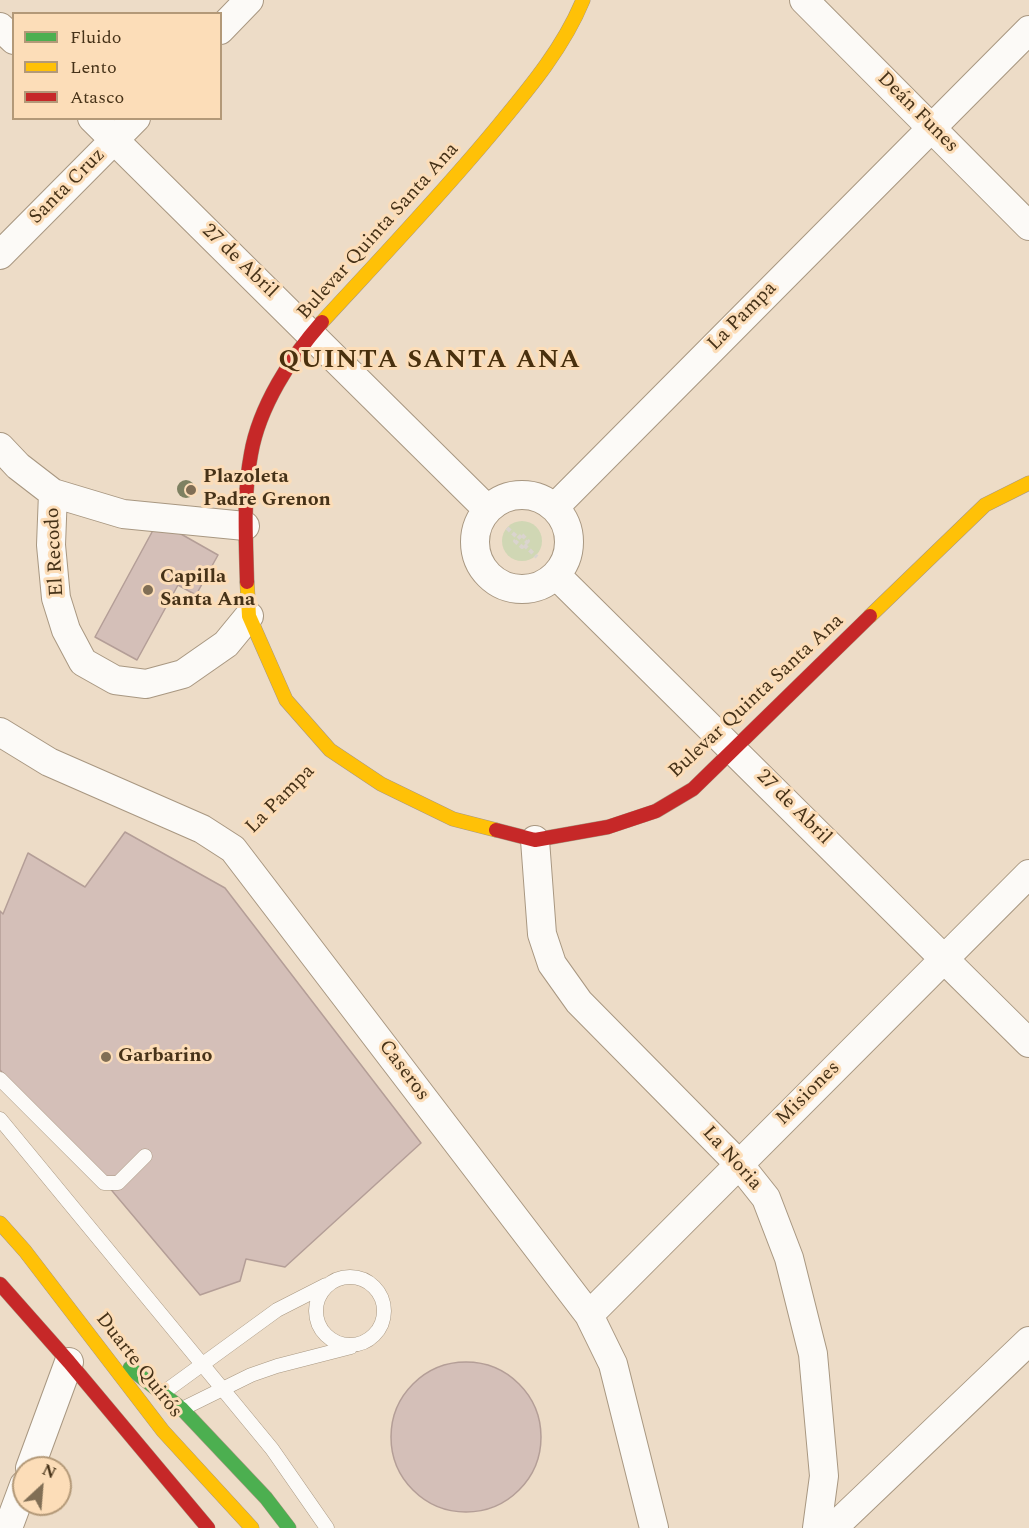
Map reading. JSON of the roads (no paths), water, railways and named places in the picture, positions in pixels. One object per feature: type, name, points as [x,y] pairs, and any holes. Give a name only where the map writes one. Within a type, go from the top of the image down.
[{"type":"street","points":[[222,28],[249,0]]},
{"type":"street","name":"Bulevar Quinta Santa Ana","points":[[583,0],[575,20],[534,83],[469,161],[312,334],[279,381],[261,421],[251,453],[245,526],[249,616],[286,700],[330,750],[381,784],[453,819],[535,840],[608,827],[656,811],[693,789],[735,750],[985,505],[1029,483]]},
{"type":"street","name":"Deán Funes","points":[[804,0],[1029,226]]},
{"type":"street","points":[[0,27],[12,38]]},
{"type":"street","name":"La Pampa","points":[[555,507],[1029,30]]},
{"type":"street","name":"27 de Abril","points":[[94,120],[487,509]]},
{"type":"street","name":"Santa Cruz","points":[[0,255],[134,120]]},
{"type":"street","name":"El Recodo","points":[[0,447],[18,466],[53,493],[123,514],[245,526]]},
{"type":"street","name":"El Recodo","points":[[53,493],[51,545],[56,598],[66,630],[82,662],[115,680],[146,684],[183,674],[226,644],[249,616]]},
{"type":"street","points":[[527,494],[542,498],[555,507],[564,519],[569,533],[570,547],[566,562],[556,576],[545,584],[529,589],[513,589],[497,583],[484,572],[477,557],[474,541],[477,524],[487,509],[512,495],[527,494]]},
{"type":"street","name":"27 de Abril","points":[[556,576],[735,750],[1029,1043]]},
{"type":"street","name":"Caseros","points":[[0,732],[49,762],[202,829],[233,849],[589,1315],[612,1364],[644,1490],[676,1528]]},
{"type":"street","name":"La Noria","points":[[535,840],[542,934],[552,964],[579,1002],[739,1164],[766,1198],[789,1258],[813,1354],[824,1476],[817,1528]]},
{"type":"street","name":"Misiones","points":[[589,1315],[1029,874]]},
{"type":"street","name":"Duarte Quirós","points":[[0,1223],[25,1251],[163,1431],[252,1528]]},
{"type":"street","points":[[0,1284],[69,1362],[208,1528]]},
{"type":"street","points":[[89,1336],[182,1409],[266,1498],[289,1528]]},
{"type":"street","points":[[833,1528],[1029,1341]]},
{"type":"street","points":[[34,1456],[69,1362]]},
{"type":"street","points":[[644,1490],[654,1528]]},
{"type":"lane","points":[[0,1079],[104,1184],[118,1183],[145,1156]]},
{"type":"lane","points":[[0,1119],[272,1449],[327,1528]]},
{"type":"lane","points":[[162,1394],[277,1310],[331,1282],[351,1277],[362,1280],[378,1292],[383,1302],[382,1323],[377,1333],[368,1341],[277,1366],[182,1409]]},
{"type":"lane","points":[[331,1282],[322,1291],[317,1301],[315,1313],[318,1325],[334,1342],[357,1345]]},
{"type":"place","name":"Plazoleta Padre Grenon","points":[[191,490]]},
{"type":"place","name":"Capilla Santa Ana","points":[[148,590]]},
{"type":"place","name":"Garbarino","points":[[106,1057]]},
{"type":"district","name":"QUINTA SANTA ANA","points":[[430,362]]}]
